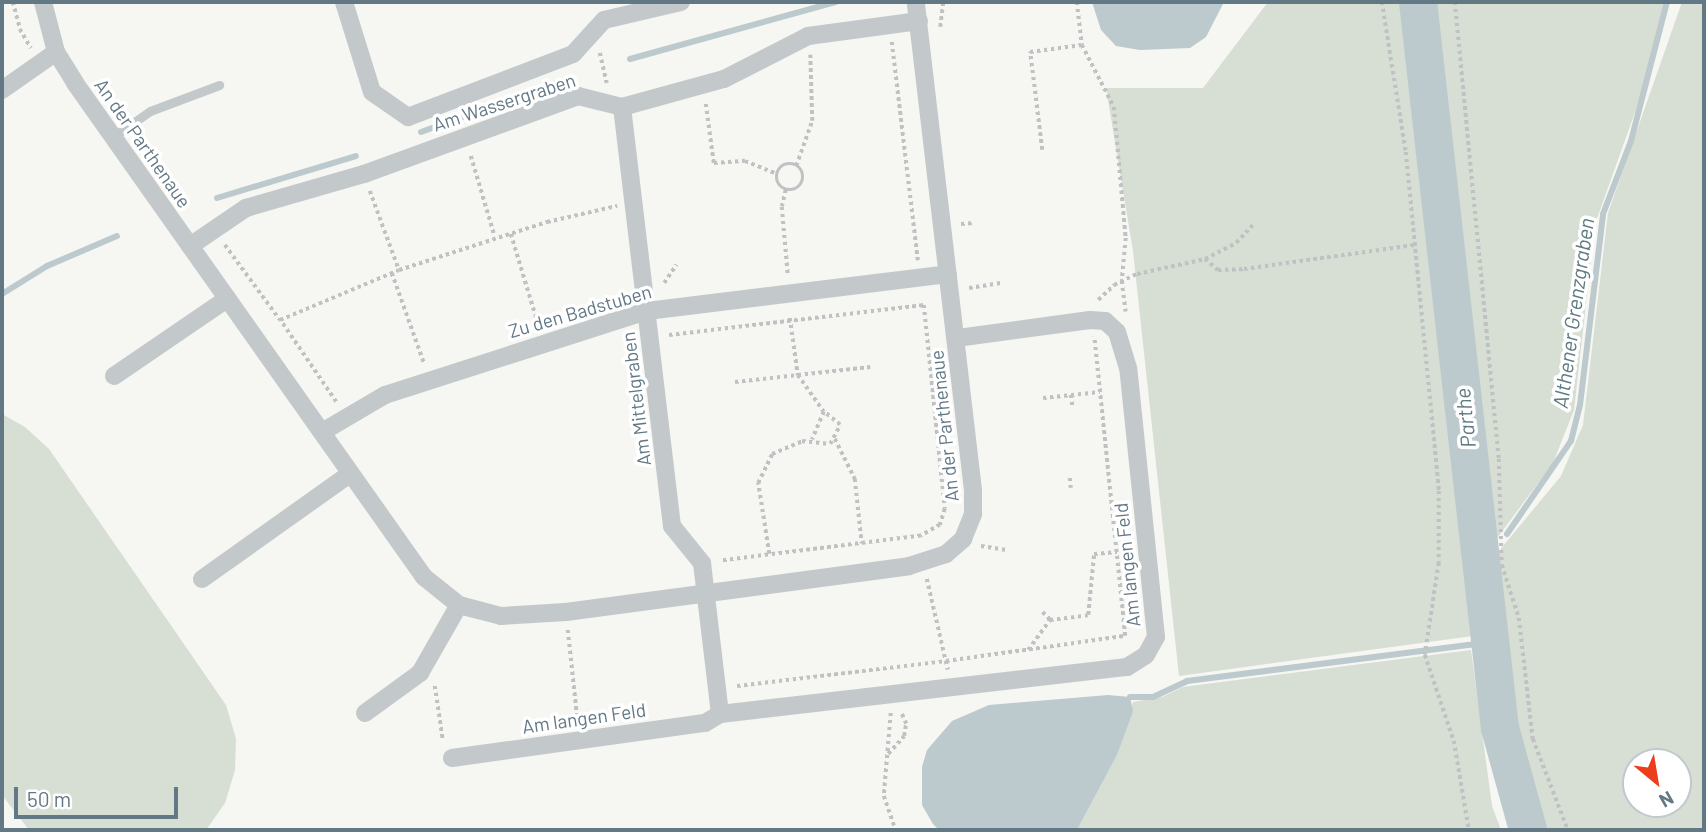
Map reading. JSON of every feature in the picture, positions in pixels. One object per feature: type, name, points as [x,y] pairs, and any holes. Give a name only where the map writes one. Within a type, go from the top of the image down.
[{"type":"street","name":"An der Parthenaue","points":[[43,2],[49,57],[113,137],[424,577],[459,605],[501,616],[566,612],[909,566],[974,544],[974,501],[916,2]]},
{"type":"street","name":"Am Wassergraben","points":[[344,2],[372,92],[408,117],[573,54],[599,25]]},
{"type":"street","points":[[600,2],[599,25],[681,2]]},
{"type":"street","name":"Am Wassergraben","points":[[190,246],[246,208],[363,174],[578,96],[622,107],[724,79],[807,36],[919,21]]},
{"type":"street","points":[[2,90],[49,57]]},
{"type":"street","name":"Am Mittelgraben","points":[[622,107],[636,202],[672,526],[702,563]]},
{"type":"street","name":"Zu den Badstuben","points":[[322,432],[385,395],[430,378],[647,311],[948,274]]},
{"type":"street","points":[[114,376],[227,299]]},
{"type":"street","points":[[956,338],[1090,320],[1105,321],[1121,344]]},
{"type":"street","name":"Am langen Feld","points":[[452,758],[705,723],[720,714],[1127,667],[1146,655],[1156,637],[1121,344]]},
{"type":"street","points":[[202,579],[351,474]]},
{"type":"street","points":[[702,563],[720,714]]},
{"type":"street","points":[[365,713],[405,686],[432,659],[459,605]]},
{"type":"lane","points":[[113,137],[150,111],[219,85]]},
{"type":"path","points":[[13,2],[20,29],[49,57]]},
{"type":"path","points":[[1077,2],[1082,45],[1114,107],[1126,238],[1122,281],[1128,331],[1121,344]]},
{"type":"path","points":[[1382,2],[1415,245],[1439,505],[1439,563],[1424,646],[1454,741],[1469,830]]},
{"type":"path","points":[[1455,2],[1499,459],[1502,565],[1518,618],[1533,739],[1568,830]]},
{"type":"path","points":[[599,25],[607,85],[620,93],[622,107]]},
{"type":"path","points":[[889,26],[918,267]]},
{"type":"path","points":[[786,190],[802,182],[796,166],[807,141],[814,101],[807,36]]},
{"type":"path","points":[[1042,150],[1030,52],[1082,45]]},
{"type":"path","points":[[686,89],[709,106],[714,163],[745,161],[777,174]]},
{"type":"path","points":[[465,136],[495,237]]},
{"type":"path","points":[[786,190],[778,184],[777,174],[783,166],[796,166]]},
{"type":"path","points":[[363,174],[399,270]]},
{"type":"path","points":[[786,190],[782,207],[790,293]]},
{"type":"path","points":[[280,320],[399,270],[495,237],[636,202]]},
{"type":"path","points":[[960,224],[973,223]]},
{"type":"path","points":[[1088,304],[1122,281],[1205,259],[1236,243],[1253,225]]},
{"type":"path","points":[[214,230],[346,416]]},
{"type":"path","points":[[511,233],[544,342]]},
{"type":"path","points":[[1205,259],[1218,270],[1244,269],[1415,245]]},
{"type":"path","points":[[663,284],[676,265]]},
{"type":"path","points":[[392,273],[430,378]]},
{"type":"path","points":[[967,288],[1002,283]]},
{"type":"path","points":[[650,338],[790,318],[924,305],[944,517],[932,532],[922,536],[702,563]]},
{"type":"path","points":[[769,554],[758,483],[772,454],[812,440],[823,445],[835,439],[840,425],[824,412],[799,375],[790,318]]},
{"type":"path","points":[[732,686],[946,661],[1125,636],[1118,552],[1091,331]]},
{"type":"path","points":[[736,382],[870,366]]},
{"type":"path","points":[[1043,398],[1100,392]]},
{"type":"path","points":[[1071,395],[1073,409]]},
{"type":"path","points":[[812,440],[824,412]]},
{"type":"path","points":[[835,439],[855,479],[862,544]]},
{"type":"path","points":[[1070,478],[1071,488]]},
{"type":"path","points":[[974,544],[1007,550]]},
{"type":"path","points":[[1028,650],[1050,620],[1088,615],[1094,554],[1118,552]]},
{"type":"path","points":[[915,577],[937,574]]},
{"type":"path","points":[[926,575],[946,661]]},
{"type":"path","points":[[566,612],[580,739]]},
{"type":"path","points":[[1042,612],[1050,620]]},
{"type":"path","points":[[432,659],[442,738],[452,758]]},
{"type":"path","points":[[887,756],[904,736],[906,724],[891,703],[888,732],[884,796],[896,830]]},
{"type":"shaded area","points":[[1092,2],[1224,2],[1206,37],[1190,48],[1140,50],[1116,46],[1101,30]]},
{"type":"shaded area","points":[[1268,2],[1407,2],[1480,635],[1179,676],[1133,251],[1106,88],[1203,88]]},
{"type":"shaded area","points":[[1428,2],[1664,2],[1643,90],[1595,224],[1574,410],[1553,463],[1486,553]]},
{"type":"shaded area","points":[[1682,2],[1704,2],[1704,830],[1537,830],[1525,805],[1489,563],[1561,476],[1583,425],[1608,213]]},
{"type":"shaded area","points":[[2,414],[25,427],[49,449],[226,705],[236,739],[235,770],[225,803],[206,830],[29,830],[2,795]]},
{"type":"shaded area","points":[[1471,650],[1492,806],[1501,830],[1077,830],[1117,755],[1133,702],[1162,697],[1183,687]]},
{"type":"shaded area","points":[[1108,695],[1130,697],[1133,711],[1117,755],[1077,830],[939,830],[933,824],[922,805],[922,767],[927,750],[952,721],[989,705]]},
{"type":"waterway","points":[[630,59],[836,2]]},
{"type":"waterway","name":"Parthe","points":[[1418,2],[1500,728],[1528,830]]},
{"type":"waterway","name":"Althener Grenzgraben","points":[[1507,534],[1571,441],[1580,405],[1603,214],[1631,141],[1667,2]]},
{"type":"waterway","points":[[421,132],[565,80]]},
{"type":"waterway","points":[[217,198],[356,156]]},
{"type":"waterway","points":[[2,294],[47,266],[117,236]]},
{"type":"waterway","name":"Althener Grenzgraben","points":[[1482,568],[1491,556]]},
{"type":"waterway","points":[[1130,697],[1153,697],[1187,681],[1490,642]]}]
